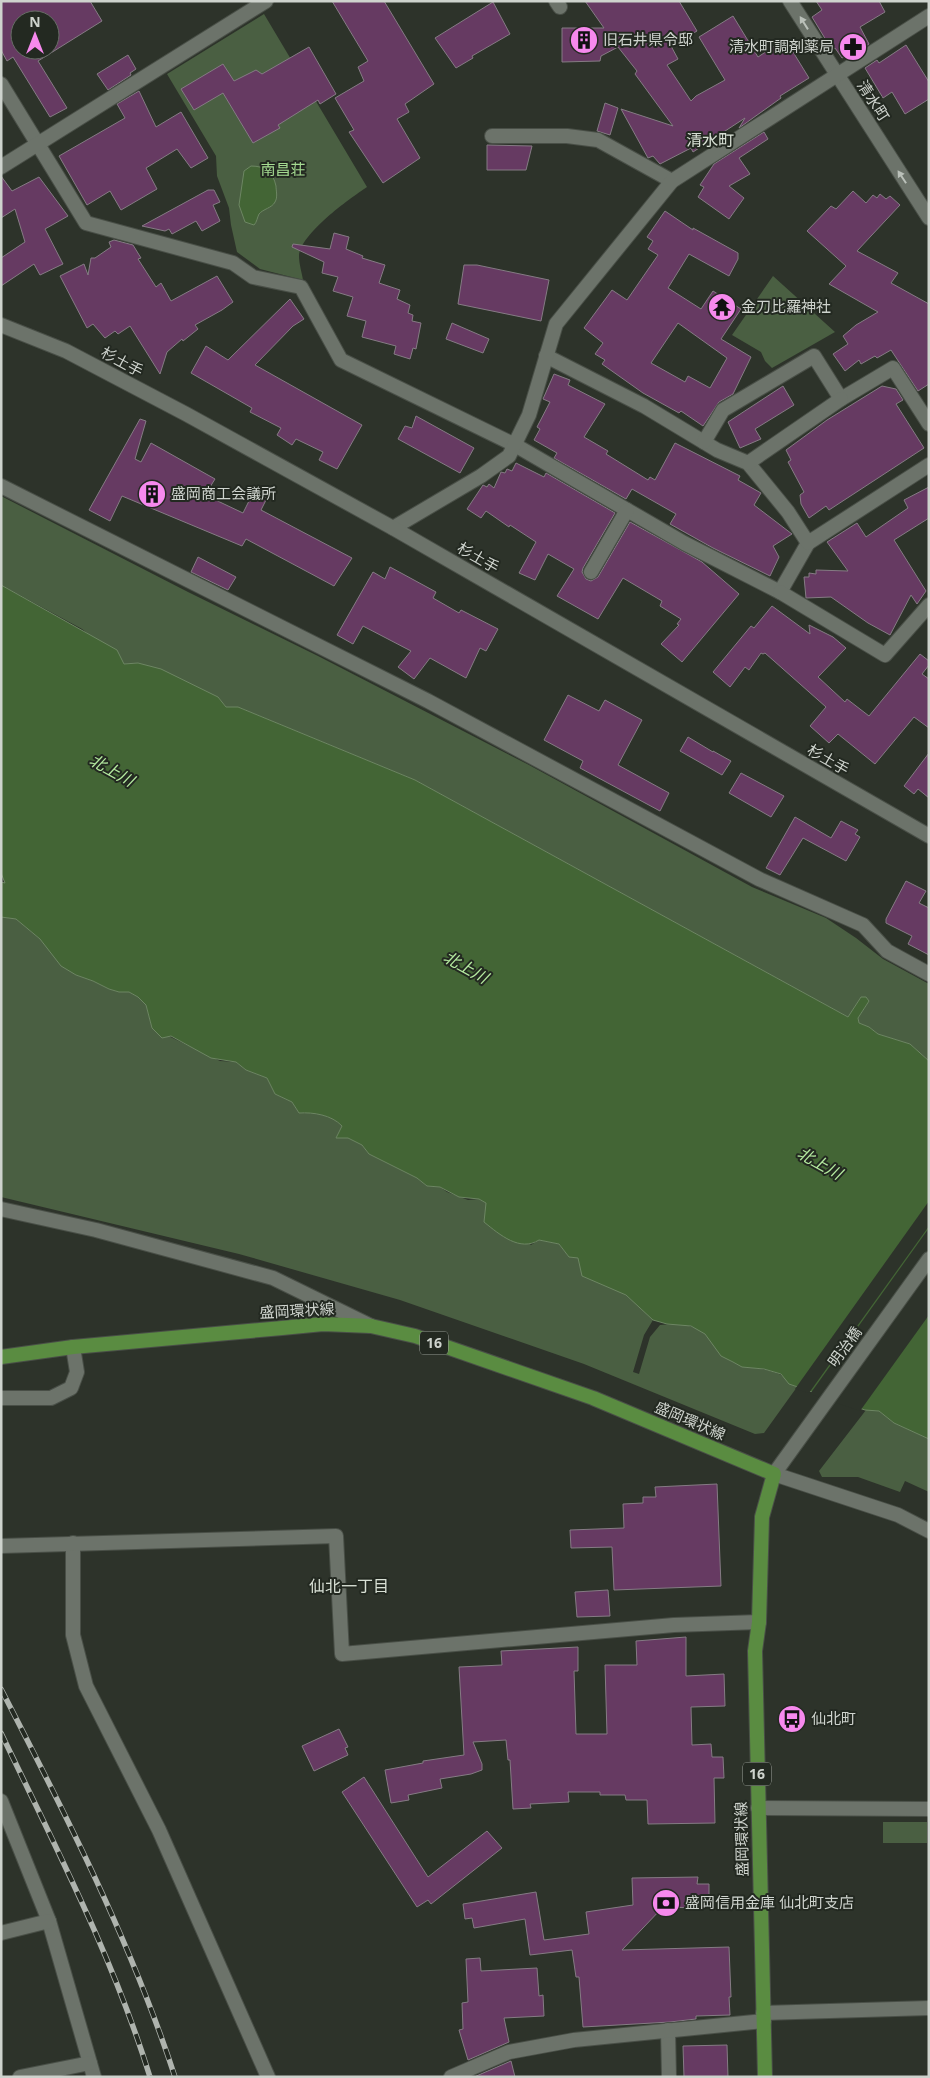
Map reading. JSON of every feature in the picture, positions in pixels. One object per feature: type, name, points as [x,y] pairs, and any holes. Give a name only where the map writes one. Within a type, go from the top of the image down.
[{"type":"main road","name":"盛岡環状線","points":[[1,1356],[73,1347],[323,1324],[371,1326],[415,1336],[593,1398],[774,1474],[762,1517],[759,1622],[755,1651],[765,2077]]},
{"type":"street","points":[[1,167],[266,1]]},
{"type":"street","name":"清水町","points":[[790,1],[929,218]]},
{"type":"street","points":[[394,528],[481,476],[509,456],[529,415],[556,324],[672,181],[929,16]]},
{"type":"street","points":[[1,84],[86,223],[233,263],[253,277],[301,287],[341,360],[515,445],[684,543],[780,592],[885,655],[929,605]]},
{"type":"street","points":[[492,136],[567,136],[598,140],[672,181]]},
{"type":"street","name":"杉土手","points":[[1,325],[66,351],[186,414],[394,528],[929,836]]},
{"type":"street","points":[[546,356],[644,406],[704,442],[748,463],[788,512],[808,542]]},
{"type":"street","points":[[704,442],[723,410],[814,356],[841,399]]},
{"type":"street","points":[[748,463],[841,399],[893,368],[929,424]]},
{"type":"street","points":[[780,592],[808,542],[929,465]]},
{"type":"street","points":[[1,486],[428,701],[759,879],[863,925],[887,951],[929,974]]},
{"type":"street","points":[[591,572],[626,510]]},
{"type":"street","points":[[1,1209],[96,1230],[273,1278],[371,1326]]},
{"type":"street","name":"明治橋","points":[[774,1474],[929,1259]]},
{"type":"street","points":[[1,1398],[51,1398],[71,1388],[77,1372],[73,1347]]},
{"type":"street","points":[[774,1474],[898,1515],[929,1531]]},
{"type":"street","points":[[1,1546],[336,1536],[342,1654],[664,1626],[759,1622]]},
{"type":"street","points":[[72,1543],[72,1635],[86,1686],[159,1830],[268,2077]]},
{"type":"street","points":[[1,1801],[49,1921],[92,2070],[20,2077]]},
{"type":"street","points":[[758,1808],[929,1809]]},
{"type":"street","points":[[1,1932],[49,1921]]},
{"type":"street","points":[[451,2077],[509,2052],[574,2040],[764,2017],[929,2008]]},
{"type":"street","points":[[668,2030],[670,2077]]},
{"type":"green space","name":"南昌荘","points":[[264,14],[367,187],[316,228],[301,247],[299,256],[303,280],[260,269],[237,252],[229,208],[217,176],[216,156],[167,74]]},
{"type":"green space","points":[[773,276],[835,332],[772,368],[765,361],[761,352],[732,335]]},
{"type":"green space","points":[[1,496],[529,765],[752,887],[826,918],[883,959],[929,984],[929,1061],[910,1044],[878,1034],[869,1027],[859,1023],[858,1018],[869,1001],[861,997],[848,1017],[415,780],[238,707],[226,707],[218,697],[138,663],[124,664],[82,629],[1,585]]},
{"type":"green space","points":[[1,917],[16,919],[40,939],[76,975],[109,989],[129,992],[138,997],[146,1005],[152,1028],[220,1061],[236,1062],[246,1070],[267,1078],[275,1094],[292,1102],[299,1113],[322,1115],[338,1122],[342,1126],[336,1138],[348,1138],[362,1145],[369,1154],[417,1178],[427,1186],[440,1187],[447,1192],[468,1200],[479,1199],[486,1203],[531,1245],[539,1240],[559,1244],[569,1257],[578,1257],[586,1270],[599,1280],[621,1291],[653,1320],[644,1335],[633,1372],[639,1374],[650,1337],[660,1325],[677,1324],[700,1330],[722,1355],[731,1361],[779,1374],[797,1387],[764,1433],[755,1434],[584,1364],[400,1300],[239,1254],[1,1197]]},
{"type":"green space","points":[[866,1410],[879,1411],[894,1423],[929,1439],[929,1492],[905,1481],[900,1492],[858,1477],[822,1477],[819,1471]]},
{"type":"green space","points":[[883,1822],[927,1822],[927,1843],[883,1843]]},
{"type":"water","points":[[251,166],[260,167],[268,171],[275,181],[277,194],[274,204],[259,214],[254,225],[245,222],[239,205],[244,171]]},
{"type":"water","name":"北上川","points":[[1,585],[117,650],[124,664],[138,663],[161,669],[218,697],[226,707],[238,707],[415,780],[848,1017],[861,997],[866,997],[869,1001],[858,1018],[859,1023],[869,1027],[878,1034],[910,1044],[929,1061],[929,1439],[894,1423],[879,1411],[865,1410],[789,1384],[781,1374],[764,1369],[742,1367],[721,1356],[705,1334],[691,1326],[667,1324],[653,1320],[626,1295],[582,1276],[578,1258],[569,1257],[559,1244],[539,1240],[525,1244],[517,1243],[503,1237],[484,1222],[486,1203],[479,1199],[459,1197],[440,1187],[427,1186],[417,1178],[369,1154],[362,1145],[348,1138],[336,1138],[342,1126],[338,1122],[322,1115],[299,1113],[292,1102],[275,1094],[267,1078],[246,1070],[236,1062],[211,1058],[171,1036],[162,1038],[152,1028],[146,1005],[138,997],[129,992],[109,989],[76,975],[61,966],[40,939],[16,919],[1,917],[1,882],[5,883],[1,873]]},
{"type":"pier","points":[[929,1201],[929,1226],[809,1393],[795,1389]]},
{"type":"pier","points":[[929,1228],[929,1315],[860,1411],[810,1394]]},
{"type":"building","points":[[1,1],[90,1],[102,21],[60,47],[60,10],[10,10],[10,59],[7,61],[1,50]]},
{"type":"building","points":[[332,1],[384,1],[434,84],[405,104],[409,112],[397,119],[420,158],[383,183],[349,132],[354,130],[335,98],[364,81],[358,67],[368,61]]},
{"type":"building","points":[[585,1],[679,1],[697,31],[671,46],[678,59],[667,65],[691,101],[696,96],[725,80],[699,37],[733,16],[758,57],[785,39],[809,78],[780,96],[781,98],[739,128],[745,118],[693,152],[691,148],[660,164],[653,156],[648,158],[621,109],[673,126],[635,74],[637,71],[618,47],[601,56],[600,61],[562,62],[562,28],[604,28]]},
{"type":"building","points":[[816,1],[879,1],[885,12],[860,27],[869,44],[855,53],[854,51],[842,58],[835,48],[832,50],[812,17],[822,10]]},
{"type":"building","points":[[493,2],[510,34],[472,56],[473,58],[456,68],[435,38]]},
{"type":"building","points":[[906,45],[929,82],[929,99],[905,114],[892,92],[883,98],[865,68],[877,60],[879,63]]},
{"type":"building","points":[[309,47],[336,94],[320,104],[318,100],[278,125],[280,128],[253,143],[223,93],[194,110],[181,89],[223,64],[234,81],[256,70],[262,74]]},
{"type":"building","points":[[128,55],[136,69],[130,73],[131,75],[108,90],[97,74]]},
{"type":"building","points":[[15,60],[40,60],[38,61],[67,108],[50,117]]},
{"type":"building","points":[[139,91],[156,127],[181,112],[208,158],[191,168],[177,149],[146,168],[157,189],[121,210],[110,191],[87,205],[59,156],[125,118],[117,104]]},
{"type":"building","points":[[605,103],[618,108],[610,135],[597,131]]},
{"type":"building","points":[[764,132],[768,139],[739,158],[750,174],[729,186],[744,198],[729,219],[698,197],[704,187],[700,185],[714,164]]},
{"type":"building","points":[[487,145],[532,146],[526,170],[487,170]]},
{"type":"building","points":[[1,176],[12,191],[39,177],[68,216],[45,229],[63,264],[40,275],[34,264],[1,286],[1,258],[25,242],[15,209],[1,218]]},
{"type":"building","points":[[208,190],[214,190],[220,202],[213,205],[220,221],[202,231],[196,221],[172,234],[169,229],[165,231],[142,226]]},
{"type":"building","points":[[853,191],[866,203],[873,195],[877,198],[880,194],[886,199],[890,196],[900,205],[857,251],[898,273],[891,283],[929,304],[929,384],[918,391],[891,350],[861,364],[859,360],[845,371],[833,354],[848,344],[843,336],[856,325],[878,312],[829,284],[846,266],[807,231],[831,206],[836,209]]},
{"type":"building","points":[[665,211],[693,230],[693,228],[738,253],[738,259],[729,276],[689,254],[668,288],[701,309],[713,291],[741,309],[721,339],[751,357],[733,394],[719,402],[703,426],[681,411],[679,413],[643,393],[602,364],[605,360],[595,354],[603,343],[584,328],[612,290],[627,300],[658,255],[648,249],[653,241],[647,237]],"holes":[[[678,323],[727,358],[710,388],[688,376],[685,382],[651,363]]]},
{"type":"building","points":[[334,233],[349,237],[346,249],[363,256],[362,258],[385,265],[379,283],[400,290],[397,299],[410,305],[408,313],[413,315],[412,321],[421,323],[416,349],[413,348],[410,359],[394,354],[396,346],[362,337],[366,321],[347,316],[353,297],[333,291],[338,277],[322,273],[324,262],[292,247],[293,244],[330,249]]},
{"type":"building","points":[[114,240],[133,245],[141,258],[138,259],[156,287],[161,283],[171,301],[217,276],[233,302],[195,325],[198,329],[183,341],[182,339],[167,352],[160,374],[130,326],[118,334],[115,331],[105,338],[93,324],[87,328],[60,276],[84,264],[88,275],[91,258],[95,258],[111,247],[109,242]]},
{"type":"building","points":[[464,265],[477,265],[549,280],[541,321],[458,304]]},
{"type":"building","points":[[290,299],[304,319],[293,326],[255,365],[362,425],[337,469],[319,460],[323,452],[296,439],[292,445],[277,435],[281,428],[250,412],[252,408],[191,373],[206,346],[228,360]]},
{"type":"building","points":[[452,323],[489,339],[483,353],[446,339]]},
{"type":"building","points":[[554,374],[570,380],[568,385],[605,404],[584,437],[608,451],[606,454],[648,480],[650,477],[655,480],[675,443],[740,476],[738,480],[761,493],[754,505],[792,534],[773,546],[779,557],[770,576],[670,524],[676,514],[632,489],[626,499],[554,458],[557,453],[534,440],[540,429],[537,427],[550,402],[543,399]]},
{"type":"building","points":[[783,386],[794,405],[755,429],[761,439],[740,448],[728,422]]},
{"type":"building","points":[[882,386],[896,389],[903,400],[896,404],[924,448],[829,510],[826,506],[809,518],[801,504],[800,495],[804,492],[788,462],[791,460],[786,450],[827,420]]},
{"type":"building","points":[[416,416],[474,448],[460,473],[398,439],[405,426],[412,428]]},
{"type":"building","points":[[140,419],[146,421],[135,459],[141,462],[151,443],[215,479],[205,495],[243,513],[254,491],[267,498],[261,510],[352,558],[334,586],[246,539],[242,546],[122,496],[110,521],[89,510]]},
{"type":"building","points":[[516,463],[544,477],[546,473],[615,513],[583,568],[582,572],[586,579],[591,581],[598,577],[630,522],[702,562],[739,594],[682,662],[661,644],[679,625],[677,624],[681,619],[660,606],[662,601],[623,578],[598,619],[557,596],[574,569],[548,554],[535,580],[519,573],[536,542],[486,511],[481,518],[467,509],[483,485],[487,487],[489,484],[494,488],[501,472],[505,473],[507,469],[512,471]]},
{"type":"building","points":[[929,487],[929,518],[894,540],[926,591],[917,604],[911,595],[890,635],[868,623],[831,597],[806,598],[804,577],[809,577],[809,573],[816,574],[816,570],[848,571],[827,542],[857,523],[866,537],[908,508],[904,500]]},
{"type":"building","points":[[198,557],[236,577],[228,590],[191,572]]},
{"type":"building","points":[[390,567],[436,592],[433,598],[459,613],[461,610],[498,629],[486,651],[480,648],[466,678],[430,658],[414,679],[398,667],[411,651],[363,626],[353,644],[337,635],[373,572],[385,579]]},
{"type":"building","points":[[772,606],[810,634],[809,625],[833,637],[846,648],[818,677],[845,702],[847,699],[869,716],[920,654],[929,661],[929,665],[922,674],[929,679],[929,728],[914,717],[875,764],[838,734],[829,743],[810,726],[826,707],[765,653],[761,653],[749,670],[745,667],[730,687],[713,672],[751,626],[754,628]]},
{"type":"building","points":[[568,695],[599,711],[605,700],[642,720],[618,765],[669,793],[660,811],[580,768],[583,761],[544,740]]},
{"type":"building","points":[[688,737],[731,761],[722,775],[680,751]]},
{"type":"building","points":[[929,753],[929,798],[918,789],[914,794],[904,786]]},
{"type":"building","points":[[741,773],[784,796],[771,817],[729,793]]},
{"type":"building","points":[[795,817],[831,838],[841,821],[858,830],[855,834],[860,837],[846,861],[803,838],[780,875],[766,868]]},
{"type":"building","points":[[906,881],[926,891],[919,903],[929,908],[929,955],[908,944],[912,936],[886,923],[886,919]]},
{"type":"building","points":[[717,1484],[721,1586],[614,1590],[612,1547],[571,1548],[570,1530],[624,1528],[623,1504],[643,1503],[643,1497],[656,1497],[655,1487]]},
{"type":"building","points":[[608,1590],[610,1616],[577,1617],[575,1592]]},
{"type":"building","points":[[686,1637],[686,1676],[724,1674],[725,1706],[691,1707],[692,1745],[711,1744],[712,1757],[723,1757],[724,1778],[714,1778],[715,1823],[648,1824],[647,1800],[626,1800],[625,1795],[600,1795],[600,1792],[568,1792],[569,1802],[530,1804],[531,1808],[513,1809],[510,1760],[508,1760],[506,1740],[473,1742],[482,1764],[482,1770],[471,1774],[440,1779],[442,1788],[408,1795],[409,1800],[391,1803],[385,1770],[423,1763],[423,1761],[464,1755],[459,1667],[502,1665],[501,1651],[578,1647],[578,1671],[574,1671],[576,1734],[607,1734],[605,1665],[637,1665],[636,1641]]},
{"type":"building","points":[[339,1729],[348,1747],[345,1748],[348,1755],[314,1771],[302,1746]]},
{"type":"building","points":[[364,1777],[428,1877],[487,1831],[502,1848],[431,1904],[428,1900],[417,1907],[342,1792]]},
{"type":"building","points":[[698,1877],[697,1884],[709,1884],[709,1899],[699,1899],[699,1908],[663,1907],[622,1950],[729,1947],[730,2015],[696,2016],[696,2019],[670,2022],[583,2027],[579,1977],[576,1977],[572,1950],[530,1955],[525,1919],[474,1928],[472,1918],[465,1919],[463,1904],[536,1892],[544,1940],[589,1934],[586,1912],[633,1905],[632,1878]]},
{"type":"building","points":[[480,1958],[481,1971],[537,1968],[539,1996],[543,1995],[544,2016],[504,2018],[509,2042],[468,2060],[459,2030],[463,2029],[462,2003],[468,2002],[466,1959]]},
{"type":"building","points":[[727,2045],[728,2077],[684,2077],[683,2046]]},
{"type":"building","points":[[511,2061],[515,2077],[474,2077]]},
{"type":"railway","points":[[1,1689],[73,1832],[118,1928],[158,2027],[175,2077]]},
{"type":"railway","points":[[1,1733],[101,1945],[135,2032],[150,2077]]},
{"type":"place","name":"旧石井県令邸","points":[[584,40]]},
{"type":"place","name":"清水町調剤薬局","points":[[853,47]]},
{"type":"place","name":"金刀比羅神社","points":[[722,307]]},
{"type":"place","name":"盛岡商工会議所","points":[[152,494]]},
{"type":"place","name":"仙北町","points":[[792,1719]]},
{"type":"place","name":"盛岡信用金庫 仙北町支店","points":[[666,1903]]},
{"type":"district","name":"清水町","points":[[710,140]]},
{"type":"district","name":"仙北一丁目","points":[[349,1586]]}]
